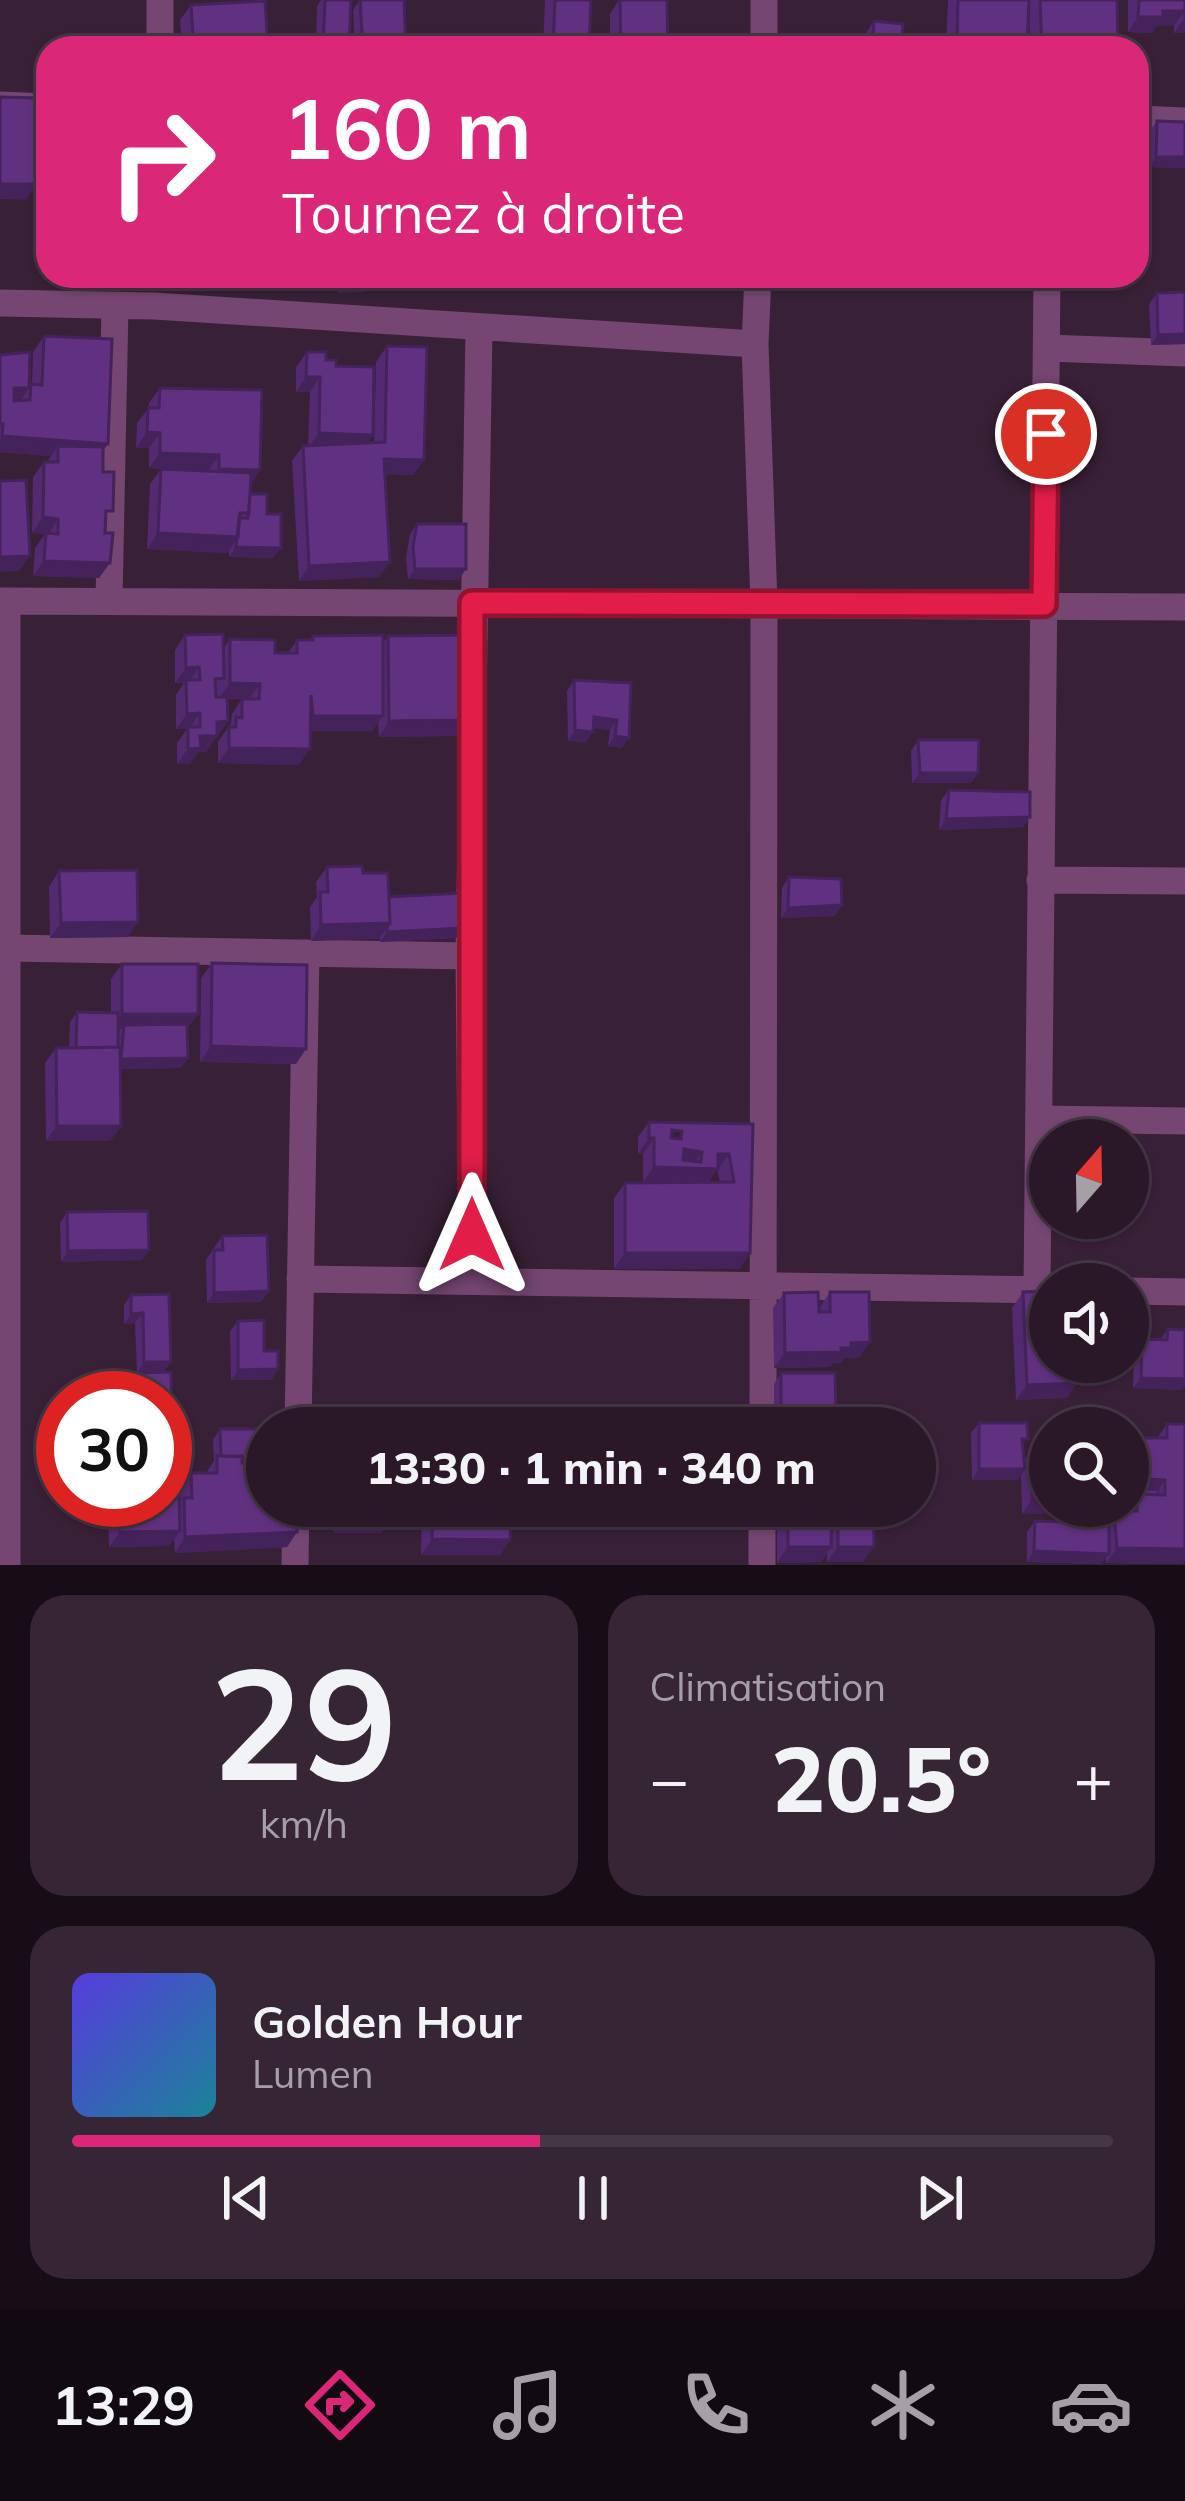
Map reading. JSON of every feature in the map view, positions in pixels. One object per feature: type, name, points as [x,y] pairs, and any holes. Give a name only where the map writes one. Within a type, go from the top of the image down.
[{"type":"street","points":[[160,0],[160,36]]},
{"type":"street","points":[[764,0],[764,36]]},
{"type":"street","points":[[0,106],[36,107]]},
{"type":"street","points":[[1149,120],[1185,121]]},
{"type":"street","points":[[154,306],[155,288]]},
{"type":"street","points":[[757,288],[755,344],[764,604],[763,1407]]},
{"type":"street","points":[[1039,1119],[1047,288]]},
{"type":"street","points":[[0,304],[154,306],[755,344]]},
{"type":"street","points":[[110,602],[115,306]]},
{"type":"street","points":[[472,1281],[469,956],[479,327]]},
{"type":"street","points":[[1047,348],[1185,353]]},
{"type":"street","points":[[8,1565],[3,1318],[7,948],[3,601],[1185,607]]},
{"type":"street","points":[[1040,880],[1185,881]]},
{"type":"street","points":[[7,948],[469,956]]},
{"type":"street","points":[[298,1407],[305,953]]},
{"type":"street","points":[[1149,1121],[1185,1121]]},
{"type":"street","points":[[300,1279],[1029,1290]]},
{"type":"street","points":[[1149,1291],[1185,1292]]},
{"type":"street","points":[[296,1527],[296,1565]]},
{"type":"street","points":[[762,1527],[762,1565]]},
{"type":"building","points":[[325,0],[351,0],[350,36],[324,36]]},
{"type":"building","points":[[360,0],[404,0],[406,36],[362,36]]},
{"type":"building","points":[[555,0],[591,0],[590,36],[554,36]]},
{"type":"building","points":[[620,0],[667,0],[668,36],[621,36]]},
{"type":"building","points":[[958,0],[1029,0],[1028,36],[957,36]]},
{"type":"building","points":[[1040,0],[1117,0],[1118,36],[1042,36]]},
{"type":"building","points":[[1139,0],[1185,0],[1185,17],[1184,11],[1163,11],[1163,17],[1138,17]]},
{"type":"building","points":[[265,1],[267,36],[193,36],[191,5]]},
{"type":"building","points":[[874,21],[903,24],[902,36],[873,36]]},
{"type":"building","points":[[0,97],[36,98],[36,184],[0,184]]},
{"type":"building","points":[[1157,121],[1185,122],[1185,157],[1156,157]]},
{"type":"building","points":[[1185,292],[1185,334],[1158,335],[1157,293]]},
{"type":"building","points":[[44,336],[112,339],[108,444],[2,436],[0,355],[30,352],[29,388],[14,388],[14,401],[30,400],[31,384],[42,385]]},
{"type":"building","points":[[387,346],[427,347],[424,460],[384,459],[390,562],[309,566],[303,446],[385,442]]},
{"type":"building","points":[[307,352],[326,352],[326,360],[336,360],[336,366],[374,367],[373,435],[319,433],[320,377],[306,377]]},
{"type":"building","points":[[160,388],[262,390],[260,470],[219,469],[219,455],[160,453],[160,433],[147,432],[148,408],[159,408]]},
{"type":"building","points":[[58,446],[103,447],[103,472],[114,472],[113,511],[106,511],[105,533],[113,533],[110,563],[44,561],[46,533],[58,534],[58,519],[43,517],[44,462],[58,462]]},
{"type":"building","points":[[161,469],[251,473],[249,513],[240,513],[238,537],[158,533]]},
{"type":"building","points":[[26,480],[30,556],[0,557],[0,481]]},
{"type":"building","points":[[250,494],[267,494],[267,514],[281,514],[281,548],[236,547],[239,518],[248,518]]},
{"type":"building","points":[[417,524],[466,524],[466,569],[415,569]]},
{"type":"building","points":[[223,634],[224,678],[215,679],[216,697],[227,697],[228,721],[217,722],[217,736],[200,736],[201,748],[188,749],[188,727],[200,727],[200,713],[187,714],[186,680],[200,680],[199,667],[186,668],[185,635]]},
{"type":"building","points":[[383,635],[383,716],[313,716],[311,695],[310,749],[229,748],[229,727],[236,727],[236,717],[242,718],[242,699],[259,699],[260,684],[230,683],[230,639],[275,640],[275,653],[297,653],[297,640],[313,640],[313,636]]},
{"type":"building","points":[[466,635],[468,720],[389,721],[388,636]]},
{"type":"building","points":[[574,680],[631,683],[629,738],[615,736],[617,720],[594,717],[593,732],[575,730]]},
{"type":"building","points":[[918,740],[979,740],[978,773],[920,773]]},
{"type":"building","points":[[949,790],[1030,792],[1030,817],[946,819]]},
{"type":"building","points":[[362,866],[363,873],[388,873],[390,923],[321,925],[320,892],[328,892],[327,867]]},
{"type":"building","points":[[137,870],[138,922],[61,923],[59,871]]},
{"type":"building","points":[[789,877],[841,879],[842,905],[788,908]]},
{"type":"building","points":[[462,893],[464,928],[387,932],[389,897]]},
{"type":"building","points":[[212,963],[307,965],[306,1049],[211,1046]]},
{"type":"building","points":[[122,964],[198,964],[198,1014],[122,1014]]},
{"type":"building","points":[[77,1012],[118,1013],[118,1047],[76,1048]]},
{"type":"building","points":[[187,1024],[188,1058],[121,1059],[124,1025]]},
{"type":"building","points":[[120,1047],[121,1126],[57,1126],[56,1048]]},
{"type":"building","points":[[649,1122],[753,1124],[750,1253],[625,1253],[625,1183],[734,1182],[729,1154],[718,1154],[718,1169],[654,1167],[654,1138],[649,1138]],"holes":[[[684,1149],[702,1152],[701,1162],[683,1160]]]},
{"type":"building","points":[[148,1211],[149,1250],[68,1251],[67,1212]]},
{"type":"building","points":[[267,1235],[269,1291],[214,1293],[214,1250],[223,1250],[222,1236]]},
{"type":"building","points":[[818,1292],[819,1312],[830,1312],[830,1292],[869,1292],[870,1342],[851,1343],[851,1348],[841,1348],[841,1352],[785,1353],[784,1293]]},
{"type":"building","points":[[1023,1292],[1029,1292],[1029,1383],[1077,1383],[1027,1385]]},
{"type":"building","points":[[169,1294],[171,1362],[144,1362],[143,1313],[131,1314],[131,1295]]},
{"type":"building","points":[[264,1320],[264,1351],[278,1351],[278,1369],[238,1370],[238,1321]]},
{"type":"building","points":[[1168,1329],[1185,1330],[1185,1379],[1149,1378],[1149,1339],[1167,1340]]},
{"type":"building","points":[[781,1373],[835,1373],[836,1407],[781,1407]]},
{"type":"building","points":[[979,1423],[1027,1423],[1028,1439],[1022,1439],[1025,1469],[979,1469]]},
{"type":"building","points":[[1167,1424],[1185,1424],[1185,1549],[1117,1548],[1115,1527],[1149,1527],[1149,1494],[1165,1495],[1165,1480],[1149,1479],[1149,1438],[1167,1438]]},
{"type":"building","points":[[220,1429],[246,1429],[246,1457],[221,1456]]},
{"type":"building","points":[[217,1456],[242,1456],[246,1463],[246,1527],[297,1527],[297,1532],[185,1537],[185,1527],[192,1527],[192,1473],[217,1473]]},
{"type":"building","points":[[120,1527],[180,1527],[180,1531],[120,1532]]},
{"type":"building","points":[[432,1527],[510,1527],[510,1540],[432,1539]]},
{"type":"building","points":[[788,1527],[831,1527],[831,1547],[788,1547]]},
{"type":"building","points":[[838,1527],[874,1527],[874,1547],[838,1547]]},
{"type":"building","points":[[1035,1527],[1109,1527],[1109,1554],[1034,1551]]},
{"type":"route","points":[[472,1235],[472,603],[1044,604],[1046,434]]}]
